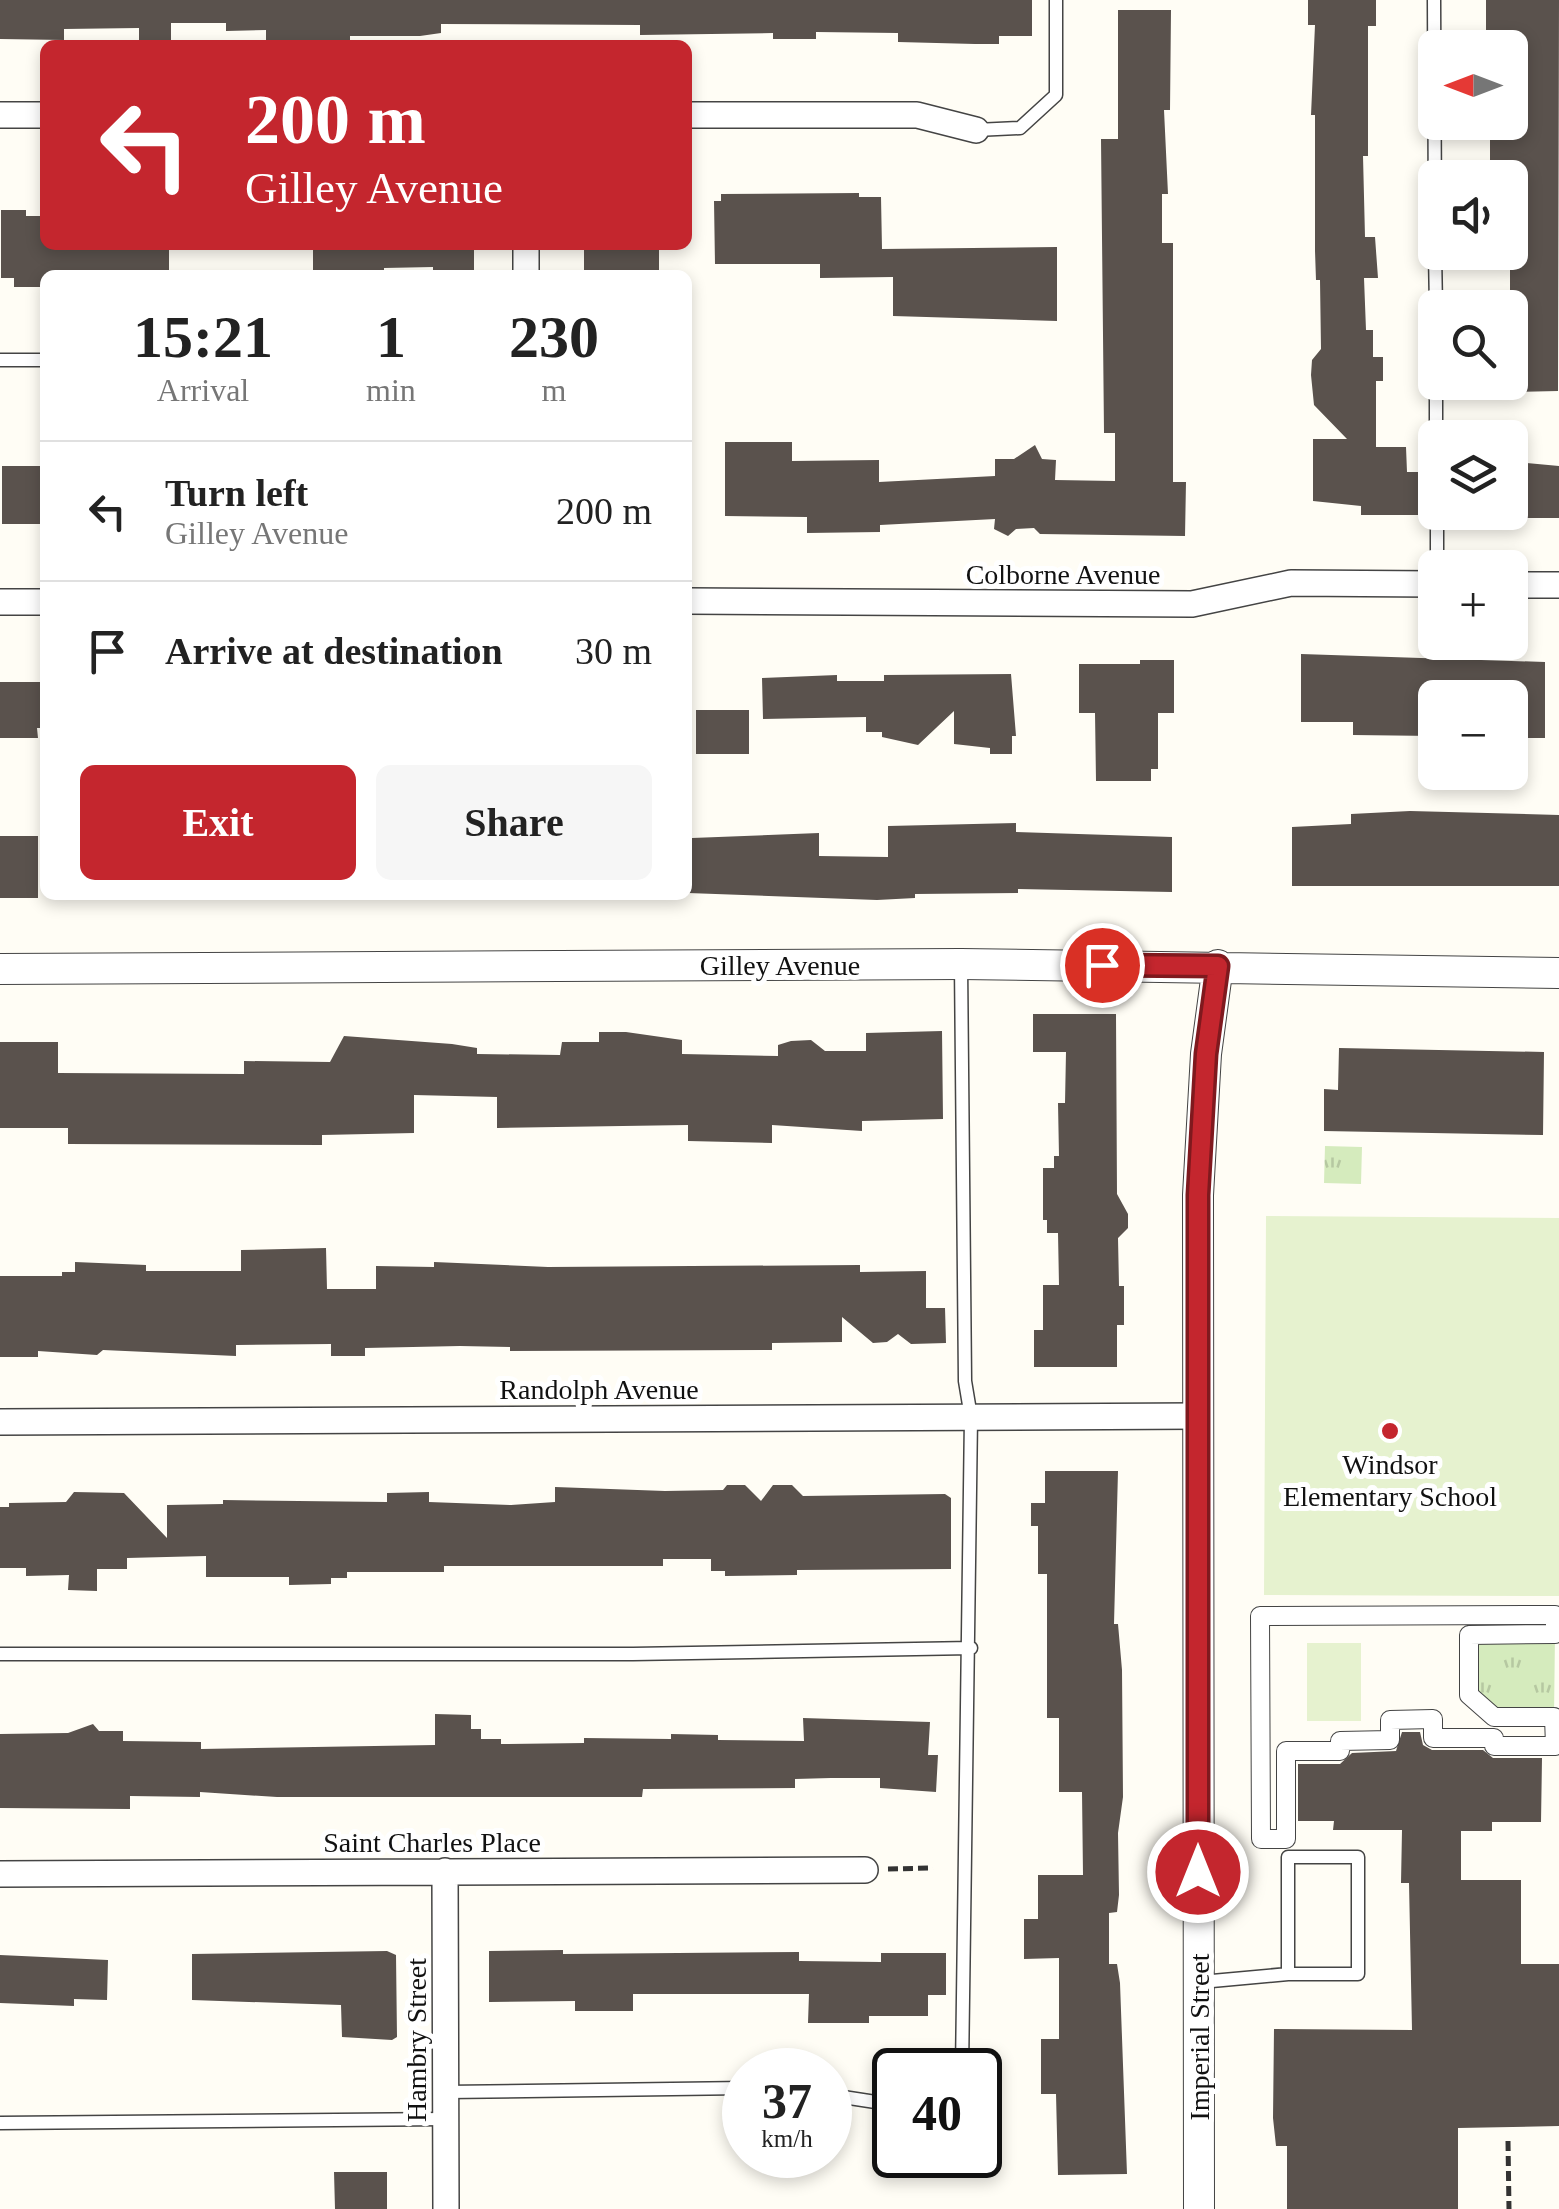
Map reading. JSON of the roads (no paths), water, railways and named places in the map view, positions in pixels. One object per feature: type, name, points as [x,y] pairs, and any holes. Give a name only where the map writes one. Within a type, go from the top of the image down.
[{"type":"street","points":[[0,115],[40,115]]},
{"type":"street","points":[[692,115],[917,116],[976,130]]},
{"type":"street","name":"Colborne Avenue","points":[[692,601],[1192,604],[1291,583],[1418,584]]},
{"type":"street","points":[[1528,584],[1559,585]]},
{"type":"street","points":[[0,602],[40,602]]},
{"type":"street","name":"Gilley Avenue","points":[[0,969],[961,964],[1559,973]]},
{"type":"street","name":"Imperial Street","points":[[1199,2209],[1197,1416],[1201,1125],[1218,966]]},
{"type":"street","name":"Randolph Avenue","points":[[0,1422],[1197,1416]]},
{"type":"street","points":[[1555,1615],[1555,1634],[1469,1635],[1469,1696],[1494,1717],[1554,1717],[1555,1746],[1494,1746],[1494,1738],[1432,1738],[1432,1719],[1390,1720],[1390,1740],[1340,1740],[1340,1751],[1286,1751],[1286,1839],[1261,1839],[1260,1616],[1555,1615]]},
{"type":"street","name":"Saint Charles Place","points":[[0,1874],[865,1870]]},
{"type":"street","name":"Hambry Street","points":[[444,1872],[446,2209]]},
{"type":"lane","points":[[976,130],[1020,128],[1056,95],[1056,0]]},
{"type":"lane","points":[[1434,0],[1435,160]]},
{"type":"lane","points":[[0,360],[40,360]]},
{"type":"lane","points":[[961,964],[966,1381],[971,1418],[971,1648],[962,2048]]},
{"type":"lane","points":[[0,1654],[633,1654],[971,1648]]},
{"type":"lane","points":[[1199,1982],[1288,1974],[1358,1974],[1358,1857],[1288,1857],[1288,1974]]},
{"type":"lane","points":[[446,2092],[722,2088]]},
{"type":"lane","points":[[0,2123],[446,2119]]},
{"type":"place","name":"Windsor Elementary School","points":[[1390,1431]]}]
